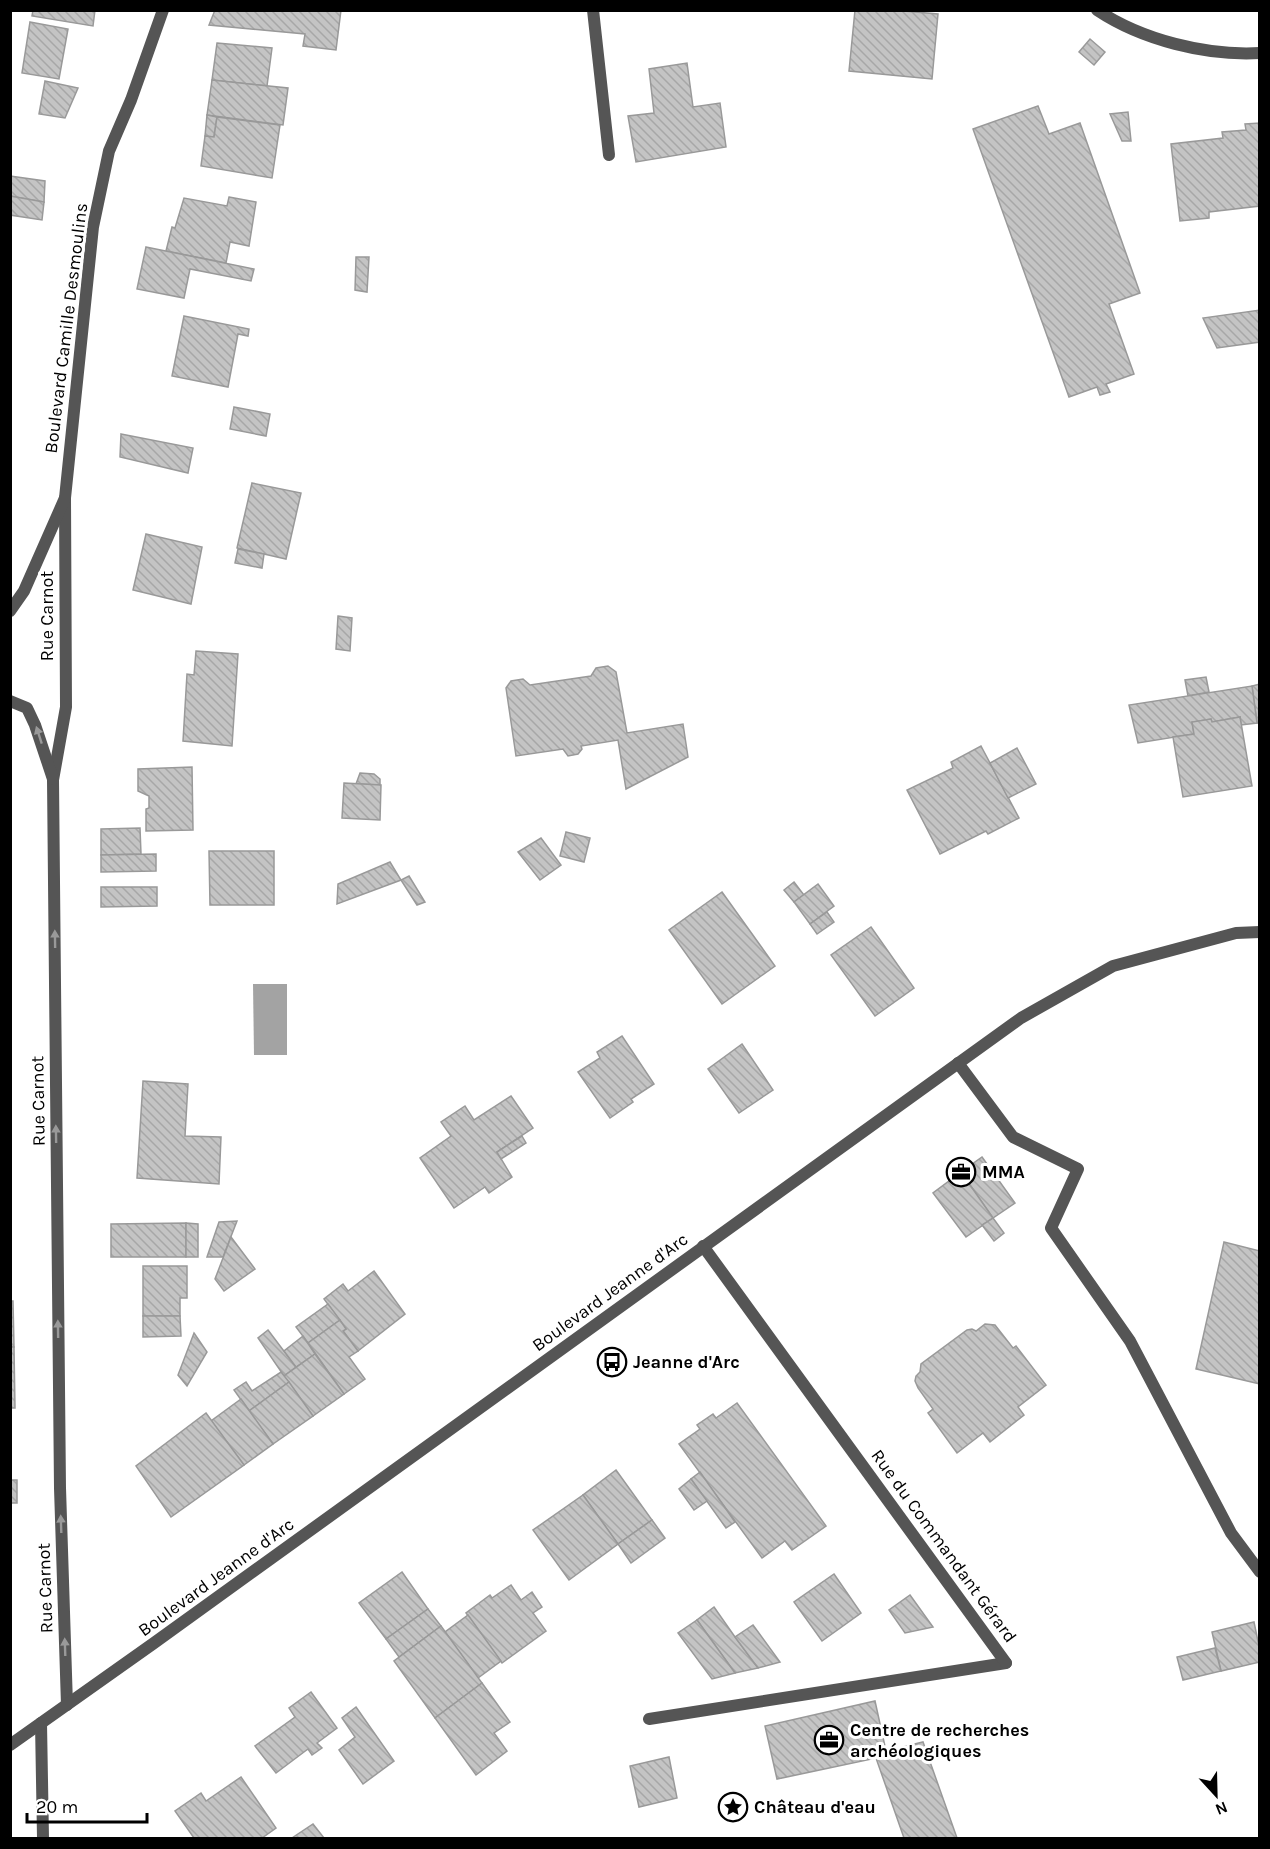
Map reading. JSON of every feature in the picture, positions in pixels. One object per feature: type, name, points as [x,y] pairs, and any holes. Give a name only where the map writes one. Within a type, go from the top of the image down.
[{"type":"street","name":"Boulevard Camille Desmoulins","points":[[10,611],[24,591],[65,498],[93,227],[109,151],[131,100],[163,10]]},
{"type":"street","points":[[593,10],[609,155]]},
{"type":"street","points":[[1097,10],[1116,23],[1166,42],[1239,54],[1260,53]]},
{"type":"street","name":"Rue Carnot","points":[[65,498],[66,707],[53,780],[60,1488],[67,1705]]},
{"type":"street","points":[[10,702],[27,708],[53,780]]},
{"type":"street","name":"Boulevard Jeanne d'Arc","points":[[10,1744],[1021,1018],[1113,966],[1236,933],[1260,932]]},
{"type":"street","points":[[958,1063],[1013,1137],[1078,1169],[1051,1228],[1130,1341],[1231,1533],[1260,1572]]},
{"type":"street","name":"Rue du Commandant Gérard","points":[[649,1719],[1006,1663],[703,1246]]},
{"type":"street","points":[[41,1723],[43,1839]]},
{"type":"shaded area","points":[[253,984],[287,984],[287,1055],[254,1055]]},
{"type":"building","points":[[33,10],[95,10],[93,26],[32,16]]},
{"type":"building","points":[[215,10],[341,10],[336,50],[303,46],[305,34],[209,25]]},
{"type":"building","points":[[855,10],[938,14],[932,79],[849,71]]},
{"type":"building","points":[[30,22],[68,29],[59,79],[22,73]]},
{"type":"building","points":[[1090,39],[1105,52],[1094,65],[1079,52]]},
{"type":"building","points":[[217,43],[272,48],[267,86],[212,80]]},
{"type":"building","points":[[687,63],[693,107],[720,103],[726,147],[636,162],[628,116],[654,113],[649,69]]},
{"type":"building","points":[[212,80],[288,88],[283,125],[207,115]]},
{"type":"building","points":[[45,81],[78,88],[65,118],[39,114]]},
{"type":"building","points":[[1038,106],[1049,134],[1080,123],[1140,293],[1109,304],[1134,374],[1106,384],[1110,392],[1100,395],[1097,387],[1069,397],[973,129]]},
{"type":"building","points":[[1128,112],[1131,141],[1122,141],[1110,114]]},
{"type":"building","points":[[207,115],[217,117],[214,137],[205,136]]},
{"type":"building","points":[[217,117],[280,125],[272,178],[201,166],[205,136],[214,137]]},
{"type":"building","points":[[1260,123],[1260,206],[1209,212],[1209,218],[1180,221],[1171,144],[1223,138],[1222,132],[1246,130],[1245,124]]},
{"type":"building","points":[[10,176],[45,181],[44,202],[10,196]]},
{"type":"building","points":[[10,196],[44,202],[42,220],[10,215]]},
{"type":"building","points":[[229,197],[256,202],[249,246],[230,242],[226,263],[166,251],[172,227],[175,228],[184,198],[227,206]]},
{"type":"building","points":[[146,247],[254,269],[251,281],[190,269],[184,298],[137,289]]},
{"type":"building","points":[[356,257],[369,257],[367,292],[355,290]]},
{"type":"building","points":[[1260,310],[1260,342],[1217,348],[1203,318]]},
{"type":"building","points":[[184,316],[249,329],[248,336],[238,334],[228,387],[172,376]]},
{"type":"building","points":[[234,407],[270,414],[266,436],[230,429]]},
{"type":"building","points":[[121,434],[193,448],[188,473],[120,457]]},
{"type":"building","points":[[252,483],[301,493],[286,559],[237,548]]},
{"type":"building","points":[[146,534],[202,547],[191,604],[133,590]]},
{"type":"building","points":[[238,549],[264,554],[262,568],[235,563]]},
{"type":"building","points":[[338,616],[352,618],[350,651],[336,649]]},
{"type":"building","points":[[196,651],[238,654],[232,746],[183,741],[187,674],[194,675]]},
{"type":"building","points":[[608,666],[616,672],[627,733],[683,724],[688,757],[626,789],[618,740],[581,746],[582,749],[578,754],[568,756],[563,749],[516,756],[506,688],[511,681],[523,679],[530,685],[591,676],[596,668]]},
{"type":"building","points":[[1206,677],[1209,692],[1188,696],[1185,680]]},
{"type":"building","points":[[1260,684],[1260,722],[1257,723],[1252,686]]},
{"type":"building","points":[[1252,686],[1257,723],[1241,725],[1240,717],[1212,722],[1211,719],[1192,722],[1194,734],[1138,743],[1129,705]]},
{"type":"building","points":[[1240,717],[1252,786],[1183,797],[1173,737],[1194,734],[1192,722],[1211,719],[1212,722]]},
{"type":"building","points":[[981,746],[1019,818],[988,834],[986,831],[940,854],[907,790],[953,768],[951,762]]},
{"type":"building","points":[[1017,748],[1036,784],[1008,798],[990,763]]},
{"type":"building","points":[[192,767],[193,830],[146,831],[146,809],[149,808],[149,796],[138,791],[138,769]]},
{"type":"building","points":[[360,773],[374,774],[380,779],[380,785],[356,784]]},
{"type":"building","points":[[344,783],[381,785],[380,820],[342,818]]},
{"type":"building","points":[[140,828],[141,854],[101,855],[101,829]]},
{"type":"building","points":[[566,832],[590,838],[584,862],[560,856]]},
{"type":"building","points":[[541,838],[561,865],[540,880],[518,852]]},
{"type":"building","points":[[209,851],[274,851],[274,905],[210,905]]},
{"type":"building","points":[[156,854],[156,871],[101,872],[101,855]]},
{"type":"building","points":[[390,862],[401,880],[337,904],[338,884]]},
{"type":"building","points":[[409,876],[425,902],[417,905],[401,880]]},
{"type":"building","points":[[794,882],[804,895],[794,902],[784,890]]},
{"type":"building","points":[[818,884],[834,906],[810,924],[794,902]]},
{"type":"building","points":[[101,887],[157,887],[157,906],[101,907]]},
{"type":"building","points":[[722,892],[775,966],[722,1004],[669,930]]},
{"type":"building","points":[[827,912],[834,922],[817,934],[810,924]]},
{"type":"building","points":[[871,927],[914,988],[875,1016],[831,955]]},
{"type":"building","points":[[622,1036],[654,1084],[631,1099],[633,1102],[610,1118],[578,1072],[600,1058],[597,1052]]},
{"type":"building","points":[[742,1044],[773,1090],[739,1113],[708,1069]]},
{"type":"building","points":[[143,1081],[188,1084],[185,1136],[221,1137],[219,1184],[137,1178]]},
{"type":"building","points":[[511,1096],[533,1128],[497,1152],[512,1177],[489,1193],[485,1187],[454,1208],[420,1158],[451,1136],[441,1122],[465,1106],[474,1120]]},
{"type":"building","points":[[522,1136],[526,1143],[501,1159],[497,1152]]},
{"type":"building","points":[[982,1157],[1015,1203],[993,1218],[961,1172]]},
{"type":"building","points":[[961,1172],[993,1218],[966,1237],[933,1193]]},
{"type":"building","points":[[993,1218],[1004,1233],[994,1241],[982,1225]]},
{"type":"building","points":[[237,1221],[223,1257],[207,1257],[219,1222]]},
{"type":"building","points":[[186,1223],[186,1257],[111,1257],[111,1224]]},
{"type":"building","points":[[186,1223],[198,1224],[198,1257],[186,1257]]},
{"type":"building","points":[[231,1237],[255,1269],[224,1291],[215,1279]]},
{"type":"building","points":[[1224,1242],[1260,1251],[1260,1384],[1196,1369]]},
{"type":"building","points":[[143,1266],[187,1266],[187,1298],[180,1298],[180,1316],[143,1316]]},
{"type":"building","points":[[374,1271],[405,1314],[358,1351],[343,1331],[346,1329],[324,1299],[343,1284],[348,1291]]},
{"type":"building","points":[[10,1301],[13,1301],[14,1347],[10,1347]]},
{"type":"building","points":[[328,1304],[340,1320],[308,1343],[296,1327]]},
{"type":"building","points":[[143,1316],[180,1316],[181,1336],[143,1337]]},
{"type":"building","points":[[340,1320],[346,1329],[343,1331],[358,1351],[349,1357],[365,1379],[344,1394],[308,1343]]},
{"type":"building","points":[[985,1324],[995,1325],[1013,1348],[1016,1346],[1046,1385],[1018,1407],[1024,1415],[990,1442],[983,1433],[957,1453],[928,1413],[933,1409],[918,1388],[915,1381],[916,1376],[920,1372],[921,1364],[967,1330],[976,1331]]},
{"type":"building","points":[[268,1330],[296,1367],[284,1376],[258,1338]]},
{"type":"building","points":[[194,1333],[207,1352],[187,1386],[178,1375]]},
{"type":"building","points":[[303,1336],[315,1354],[296,1367],[284,1351]]},
{"type":"building","points":[[10,1347],[14,1347],[15,1408],[10,1408]]},
{"type":"building","points":[[315,1354],[344,1394],[313,1416],[284,1376]]},
{"type":"building","points":[[281,1372],[289,1382],[249,1411],[234,1390],[246,1382],[252,1391]]},
{"type":"building","points":[[289,1382],[313,1416],[273,1444],[249,1411]]},
{"type":"building","points":[[241,1399],[273,1444],[244,1465],[211,1421]]},
{"type":"building","points":[[737,1403],[826,1526],[792,1550],[785,1541],[762,1558],[679,1444],[700,1429],[697,1425],[713,1414],[716,1418]]},
{"type":"building","points":[[206,1413],[244,1465],[171,1517],[136,1466]]},
{"type":"building","points":[[616,1470],[652,1520],[618,1544],[583,1495]]},
{"type":"building","points":[[700,1472],[735,1522],[726,1528],[691,1479]]},
{"type":"building","points":[[691,1479],[707,1501],[694,1510],[679,1489]]},
{"type":"building","points":[[10,1480],[17,1480],[17,1503],[10,1503]]},
{"type":"building","points":[[583,1495],[618,1544],[569,1580],[533,1530]]},
{"type":"building","points":[[652,1520],[665,1538],[631,1563],[618,1544]]},
{"type":"building","points":[[402,1572],[428,1609],[386,1639],[359,1603]]},
{"type":"building","points":[[834,1574],[861,1613],[822,1641],[794,1602]]},
{"type":"building","points":[[511,1585],[521,1600],[532,1592],[542,1607],[533,1613],[546,1631],[502,1663],[466,1613],[490,1595],[492,1598]]},
{"type":"building","points":[[910,1595],[933,1627],[905,1633],[889,1610]]},
{"type":"building","points":[[714,1607],[758,1668],[735,1673],[697,1620]]},
{"type":"building","points":[[428,1609],[441,1626],[399,1657],[386,1639]]},
{"type":"building","points":[[468,1615],[501,1661],[478,1678],[445,1632]]},
{"type":"building","points":[[697,1620],[735,1673],[712,1679],[678,1633]]},
{"type":"building","points":[[1254,1622],[1260,1662],[1221,1671],[1212,1632]]},
{"type":"building","points":[[753,1625],[780,1662],[758,1668],[735,1637]]},
{"type":"building","points":[[441,1626],[482,1683],[435,1718],[394,1661]]},
{"type":"building","points":[[1215,1648],[1221,1671],[1183,1680],[1177,1657]]},
{"type":"building","points":[[482,1683],[510,1722],[494,1733],[507,1751],[476,1775],[435,1718]]},
{"type":"building","points":[[311,1692],[337,1728],[317,1743],[322,1748],[312,1755],[308,1749],[276,1773],[255,1746],[295,1717],[289,1708]]},
{"type":"building","points":[[875,1701],[886,1751],[923,1742],[957,1838],[904,1838],[876,1758],[777,1779],[765,1726]]},
{"type":"building","points":[[356,1707],[394,1761],[363,1784],[339,1750],[355,1737],[342,1718]]},
{"type":"building","points":[[669,1757],[677,1798],[639,1807],[630,1766]]},
{"type":"building","points":[[241,1777],[276,1828],[262,1838],[194,1838],[175,1811],[201,1793],[206,1801]]},
{"type":"building","points":[[313,1824],[324,1838],[292,1838]]},
{"type":"place","name":"MMA","points":[[961,1172]]},
{"type":"place","name":"Jeanne d'Arc","points":[[612,1362]]},
{"type":"place","name":"Centre de recherches archéologiques","points":[[829,1740]]},
{"type":"place","name":"Château d'eau","points":[[733,1807]]}]
